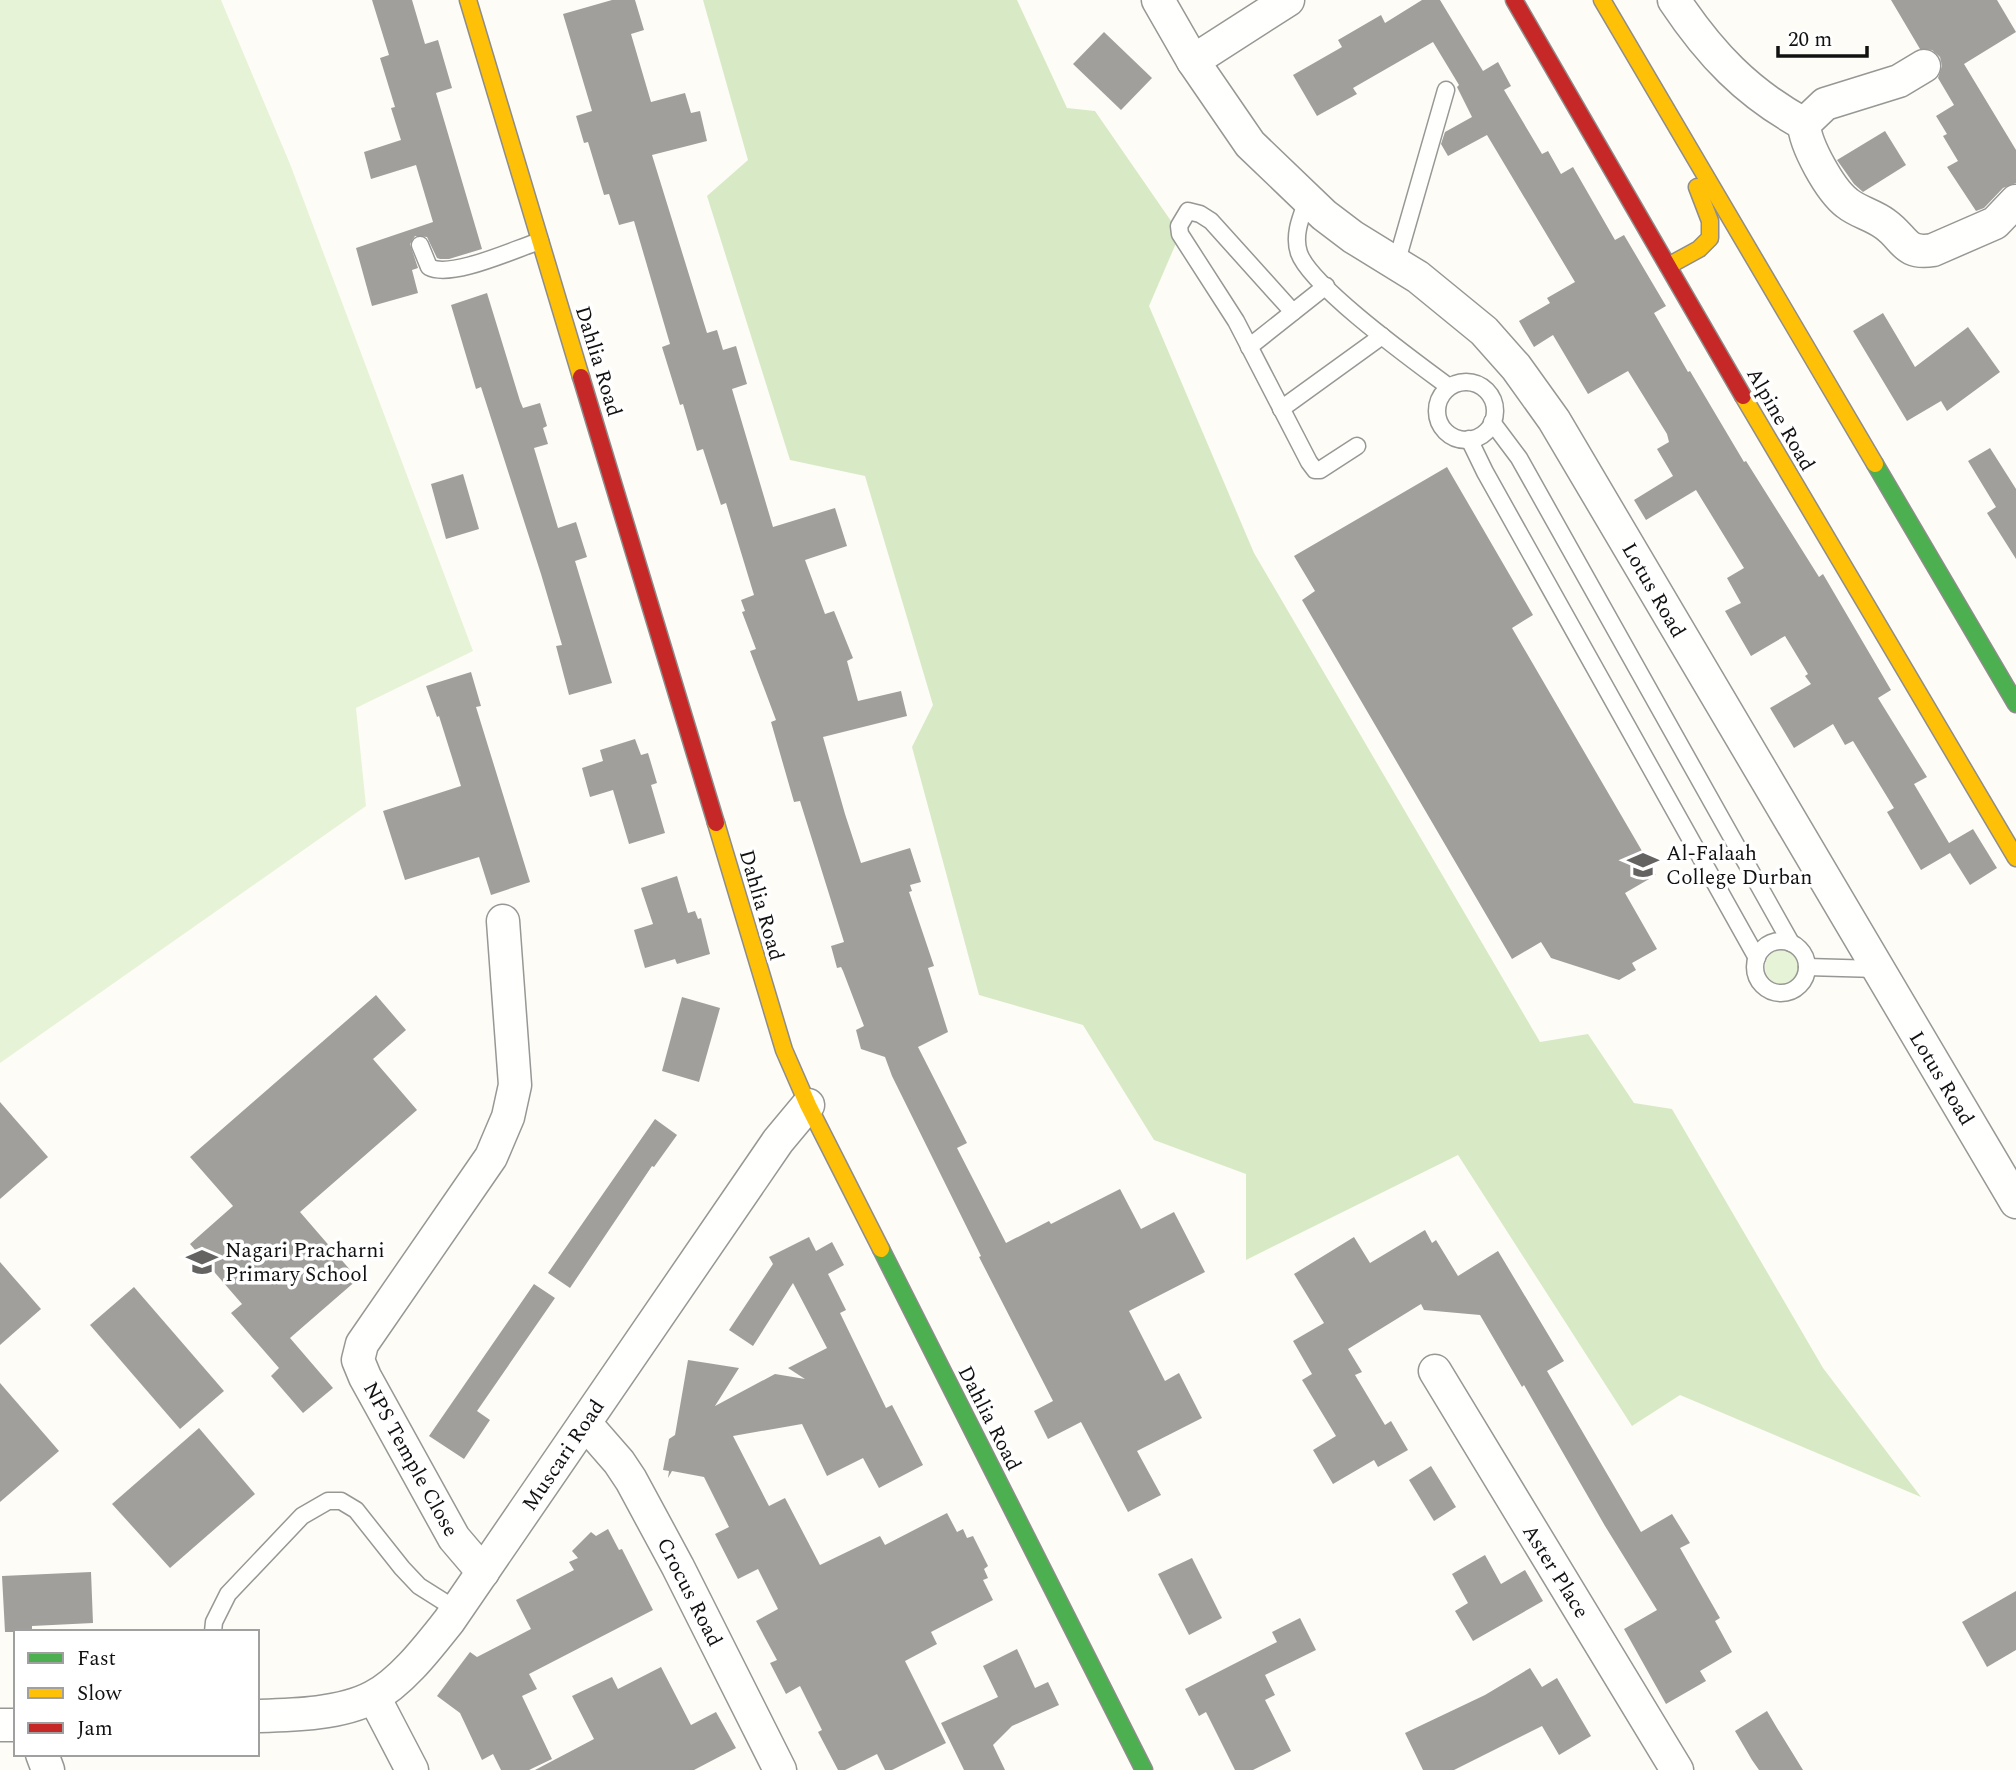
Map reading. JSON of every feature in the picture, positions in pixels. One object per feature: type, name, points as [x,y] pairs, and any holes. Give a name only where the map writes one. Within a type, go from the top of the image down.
[{"type":"main road","name":"Dahlia Road","points":[[468,0],[784,1050],[808,1105],[1144,1770]]},
{"type":"main road","name":"Alpine Road","points":[[1514,0],[2016,858]]},
{"type":"main road","points":[[1602,0],[2016,704]]},
{"type":"main road","points":[[1664,108],[1710,221],[1710,238],[1699,249],[1668,266]]},
{"type":"street","name":"Lotus Road","points":[[1158,0],[1194,61],[1250,144],[1307,201],[1353,237],[1418,277],[1484,331],[1516,367],[1554,420],[2016,1202]]},
{"type":"street","points":[[1194,61],[1288,0]]},
{"type":"street","points":[[1674,0],[1711,52],[1772,106],[1804,124]]},
{"type":"street","points":[[1804,124],[1825,104],[1899,81],[1924,66]]},
{"type":"street","points":[[1804,124],[1808,146],[1838,194],[1847,204],[1888,226],[1911,249],[1923,252],[1933,250],[1995,223],[2016,201]]},
{"type":"street","name":"NPS Temple Close","points":[[483,1572],[454,1538],[358,1360],[362,1345],[491,1157],[508,1117],[515,1085],[503,921]]},
{"type":"street","name":"Muscari Road","points":[[259,1716],[337,1709],[374,1697],[402,1675],[427,1648],[457,1610],[778,1141],[808,1105]]},
{"type":"street","name":"Aster Place","points":[[1436,1371],[1676,1770]]},
{"type":"street","name":"Crocus Road","points":[[585,1423],[631,1480],[780,1770]]},
{"type":"street","points":[[374,1697],[412,1770]]},
{"type":"lane","points":[[1396,264],[1446,90]]},
{"type":"lane","points":[[1307,201],[1299,224],[1298,247],[1309,269],[1382,336],[1449,387]]},
{"type":"lane","points":[[1293,312],[1211,221],[1188,211],[1179,226],[1181,234],[1230,311],[1309,462],[1315,470],[1320,470],[1357,446]]},
{"type":"lane","points":[[420,245],[429,267],[438,271],[456,270],[540,241]]},
{"type":"lane","points":[[1249,347],[1325,286]]},
{"type":"lane","points":[[1281,409],[1382,336]]},
{"type":"lane","points":[[1470,382],[1484,388],[1493,400],[1495,407],[1492,422],[1483,433],[1469,439],[1448,433],[1440,421],[1438,407],[1449,387],[1470,382]]},
{"type":"lane","points":[[1492,422],[1519,458],[1791,943]]},
{"type":"lane","points":[[1469,439],[1757,958]]},
{"type":"lane","points":[[1771,943],[1791,943],[1799,948],[1805,957],[1805,977],[1800,985],[1791,991],[1771,991],[1757,978],[1757,958],[1762,949],[1771,943]]},
{"type":"lane","points":[[1807,967],[1877,969]]},
{"type":"lane","points":[[213,1630],[214,1622],[228,1594],[302,1516],[328,1501],[341,1501],[356,1510],[419,1586],[457,1610]]},
{"type":"green space","points":[[0,0],[221,0],[290,164],[473,651],[356,708],[366,806],[0,1063]]},
{"type":"green space","points":[[703,0],[1017,0],[1067,108],[1095,111],[1180,234],[1149,306],[1254,553],[1540,1042],[1588,1034],[1634,1103],[1672,1109],[1823,1368],[1921,1497],[1680,1395],[1632,1426],[1458,1155],[1246,1260],[1246,1174],[1154,1140],[1083,1025],[979,995],[912,747],[933,705],[865,476],[790,460],[707,196],[748,160]]},
{"type":"green space","points":[[1782,950],[1794,955],[1799,967],[1794,979],[1782,984],[1770,979],[1765,967],[1770,955]]},
{"type":"building","points":[[372,0],[412,0],[425,44],[438,40],[452,88],[436,93],[482,249],[440,259],[427,237],[415,236],[410,244],[418,268],[412,270],[418,293],[372,306],[356,248],[433,222],[416,165],[371,179],[364,152],[401,140],[391,108],[395,107],[380,58],[389,55]]},
{"type":"building","points":[[612,0],[635,0],[644,30],[631,34],[651,102],[685,93],[691,113],[700,111],[707,141],[652,155],[707,333],[717,330],[723,350],[736,346],[747,384],[732,389],[773,527],[835,508],[847,546],[805,560],[825,614],[834,611],[853,658],[847,661],[858,701],[901,691],[907,716],[823,737],[861,863],[910,848],[921,882],[910,885],[912,891],[909,892],[934,966],[928,968],[948,1032],[918,1047],[967,1143],[957,1148],[1006,1243],[1120,1189],[1141,1229],[1174,1212],[1205,1272],[1129,1311],[1165,1381],[1179,1373],[1202,1418],[1137,1451],[1161,1495],[1128,1512],[1081,1422],[1048,1439],[1034,1411],[1053,1401],[979,1257],[981,1256],[885,1057],[861,1049],[856,1030],[864,1026],[843,971],[841,967],[837,968],[831,946],[844,942],[800,801],[794,802],[771,722],[776,720],[750,651],[756,649],[742,612],[745,611],[741,600],[754,595],[726,503],[721,505],[703,449],[697,451],[683,404],[680,405],[662,347],[670,344],[634,221],[619,225],[609,194],[604,195],[588,142],[584,143],[576,116],[592,111],[563,14]]},
{"type":"building","points":[[1422,0],[1440,0],[1483,71],[1498,62],[1511,86],[1504,90],[1542,154],[1548,151],[1561,174],[1573,167],[1615,240],[1624,235],[1666,306],[1654,313],[1688,372],[1690,371],[1744,462],[1746,461],[1819,577],[1823,574],[1891,690],[1878,698],[1927,777],[1914,784],[1949,843],[1973,829],[1997,868],[1970,885],[1950,853],[1921,870],[1887,812],[1894,808],[1853,741],[1845,745],[1833,724],[1794,748],[1770,708],[1811,684],[1805,676],[1808,674],[1785,636],[1751,656],[1725,611],[1741,603],[1727,578],[1744,568],[1696,490],[1646,520],[1634,500],[1673,476],[1657,449],[1669,442],[1667,434],[1628,371],[1588,394],[1553,335],[1534,347],[1519,321],[1550,303],[1547,298],[1575,282],[1487,135],[1448,156],[1441,144],[1445,132],[1472,117],[1457,87],[1459,85],[1433,42],[1353,88],[1357,94],[1317,116],[1293,75],[1342,47],[1338,40],[1381,15],[1385,23]]},
{"type":"building","points":[[1891,0],[1997,0],[2016,32],[1964,64],[2016,150],[2016,183],[2003,188],[1984,208],[1976,211],[1947,167],[1958,161],[1943,136],[1947,134],[1936,116],[1954,105],[1938,78],[1942,66],[1940,57],[1932,50],[1920,49]]},
{"type":"building","points":[[1104,32],[1152,78],[1121,110],[1073,64]]},
{"type":"building","points":[[1885,131],[1906,165],[1863,192],[1837,160]]},
{"type":"building","points":[[487,293],[523,408],[540,403],[547,426],[543,428],[548,444],[534,448],[558,528],[576,522],[587,557],[575,561],[612,683],[569,695],[556,646],[562,645],[541,574],[481,387],[476,389],[451,305]]},
{"type":"building","points":[[1883,313],[1915,367],[1968,327],[2000,372],[1947,411],[1941,401],[1907,421],[1853,331]]},
{"type":"building","points":[[1990,448],[2016,489],[2016,559],[1987,513],[1996,507],[1968,461]]},
{"type":"building","points":[[1447,467],[1533,615],[1512,628],[1656,875],[1625,893],[1657,949],[1632,963],[1636,970],[1619,980],[1551,958],[1541,942],[1512,959],[1302,600],[1315,591],[1294,556]]},
{"type":"building","points":[[463,474],[479,529],[446,539],[431,484]]},
{"type":"building","points":[[471,672],[481,706],[476,707],[530,882],[491,895],[479,857],[405,880],[383,811],[461,786],[439,716],[437,717],[426,686]]},
{"type":"building","points":[[635,739],[641,755],[648,753],[657,783],[651,785],[665,833],[629,844],[613,790],[590,797],[582,768],[603,761],[600,750]]},
{"type":"building","points":[[677,876],[688,913],[695,911],[698,919],[701,918],[710,954],[677,964],[675,959],[645,968],[634,930],[653,924],[641,888]]},
{"type":"building","points":[[376,995],[406,1030],[373,1059],[417,1110],[300,1212],[358,1279],[290,1338],[333,1388],[303,1413],[271,1376],[279,1368],[231,1313],[242,1304],[190,1244],[233,1206],[190,1157]]},
{"type":"building","points":[[682,997],[720,1008],[699,1082],[662,1071]]},
{"type":"building","points":[[0,1102],[48,1157],[0,1199]]},
{"type":"building","points":[[655,1119],[677,1135],[654,1167],[652,1166],[570,1288],[548,1273]]},
{"type":"building","points":[[1425,1230],[1432,1243],[1436,1240],[1458,1276],[1498,1251],[1564,1361],[1547,1371],[1641,1532],[1672,1514],[1690,1543],[1680,1548],[1720,1618],[1715,1621],[1732,1652],[1700,1671],[1706,1681],[1666,1704],[1624,1629],[1657,1610],[1480,1315],[1424,1310],[1421,1304],[1348,1349],[1362,1372],[1355,1375],[1385,1425],[1391,1421],[1408,1450],[1378,1467],[1374,1460],[1333,1484],[1313,1450],[1336,1436],[1302,1380],[1312,1374],[1293,1341],[1324,1323],[1294,1274],[1354,1237],[1370,1263]]},
{"type":"building","points":[[809,1237],[816,1251],[832,1242],[844,1265],[828,1274],[846,1310],[840,1313],[886,1408],[892,1405],[923,1465],[879,1488],[863,1458],[827,1476],[802,1424],[733,1436],[769,1506],[785,1498],[820,1565],[880,1536],[885,1545],[947,1513],[957,1532],[963,1529],[967,1538],[973,1536],[988,1566],[984,1569],[988,1578],[983,1580],[993,1600],[931,1632],[937,1644],[905,1661],[946,1743],[892,1770],[885,1770],[877,1754],[845,1770],[838,1770],[818,1732],[822,1730],[800,1686],[786,1694],[770,1663],[777,1660],[756,1621],[778,1609],[758,1569],[738,1579],[715,1534],[729,1527],[704,1477],[672,1471],[668,1478],[669,1471],[663,1470],[669,1439],[675,1435],[688,1360],[739,1368],[715,1406],[775,1374],[805,1379],[788,1368],[827,1348],[793,1283],[753,1346],[729,1330],[773,1264],[769,1257]]},
{"type":"building","points":[[0,1262],[41,1309],[0,1345]]},
{"type":"building","points":[[534,1284],[555,1298],[477,1411],[490,1420],[464,1459],[429,1436]]},
{"type":"building","points":[[134,1287],[224,1391],[180,1429],[90,1325]]},
{"type":"building","points":[[0,1383],[59,1451],[0,1502]]},
{"type":"building","points":[[199,1428],[255,1494],[170,1568],[112,1504]]},
{"type":"building","points":[[1431,1466],[1456,1507],[1434,1521],[1409,1480]]},
{"type":"building","points":[[608,1529],[619,1550],[622,1549],[653,1610],[529,1674],[537,1689],[522,1696],[552,1759],[529,1770],[501,1770],[493,1754],[482,1760],[460,1713],[437,1696],[470,1652],[477,1657],[531,1629],[516,1600],[574,1570],[569,1562],[578,1558],[572,1551],[591,1532],[596,1536]]},
{"type":"building","points":[[1485,1555],[1501,1584],[1525,1570],[1543,1601],[1473,1641],[1455,1611],[1468,1603],[1452,1574]]},
{"type":"building","points":[[1192,1558],[1222,1618],[1189,1635],[1158,1574]]},
{"type":"building","points":[[91,1572],[93,1623],[32,1626],[32,1630],[5,1632],[2,1576]]},
{"type":"building","points":[[2016,1591],[2016,1650],[1987,1667],[1962,1622]]},
{"type":"building","points":[[1300,1618],[1316,1650],[1265,1675],[1275,1695],[1265,1700],[1291,1751],[1253,1770],[1235,1770],[1206,1712],[1199,1716],[1185,1689],[1277,1642],[1272,1632]]},
{"type":"building","points":[[1017,1649],[1035,1688],[1048,1682],[1059,1705],[1012,1726],[993,1745],[1005,1770],[964,1770],[941,1723],[998,1697],[983,1666]]},
{"type":"building","points":[[661,1667],[691,1725],[716,1712],[736,1748],[694,1770],[535,1770],[594,1739],[572,1696],[612,1677],[618,1689]]},
{"type":"building","points":[[1530,1668],[1542,1687],[1557,1678],[1591,1736],[1559,1755],[1542,1726],[1454,1770],[1423,1770],[1405,1733],[1485,1695]]},
{"type":"building","points":[[1767,1711],[1803,1770],[1759,1770],[1752,1760],[1735,1731]]},
{"type":"traffic: fast","points":[[1875,464],[2016,704]]},
{"type":"traffic: fast","points":[[881,1249],[1144,1770]]},
{"type":"traffic: slow","points":[[468,0],[581,377]]},
{"type":"traffic: slow","points":[[1602,0],[1875,464]]},
{"type":"traffic: slow","points":[[1668,266],[1699,249],[1710,238],[1710,221],[1697,187]]},
{"type":"traffic: slow","points":[[1743,396],[2016,858]]},
{"type":"traffic: slow","points":[[716,823],[784,1050],[808,1105],[881,1249]]},
{"type":"traffic: jam","points":[[1514,0],[1743,396]]},
{"type":"traffic: jam","points":[[581,377],[716,823]]},
{"type":"place","name":"Al-Falaah College Durban","points":[[1643,865]]},
{"type":"place","name":"Nagari Pracharni Primary School","points":[[202,1262]]}]
